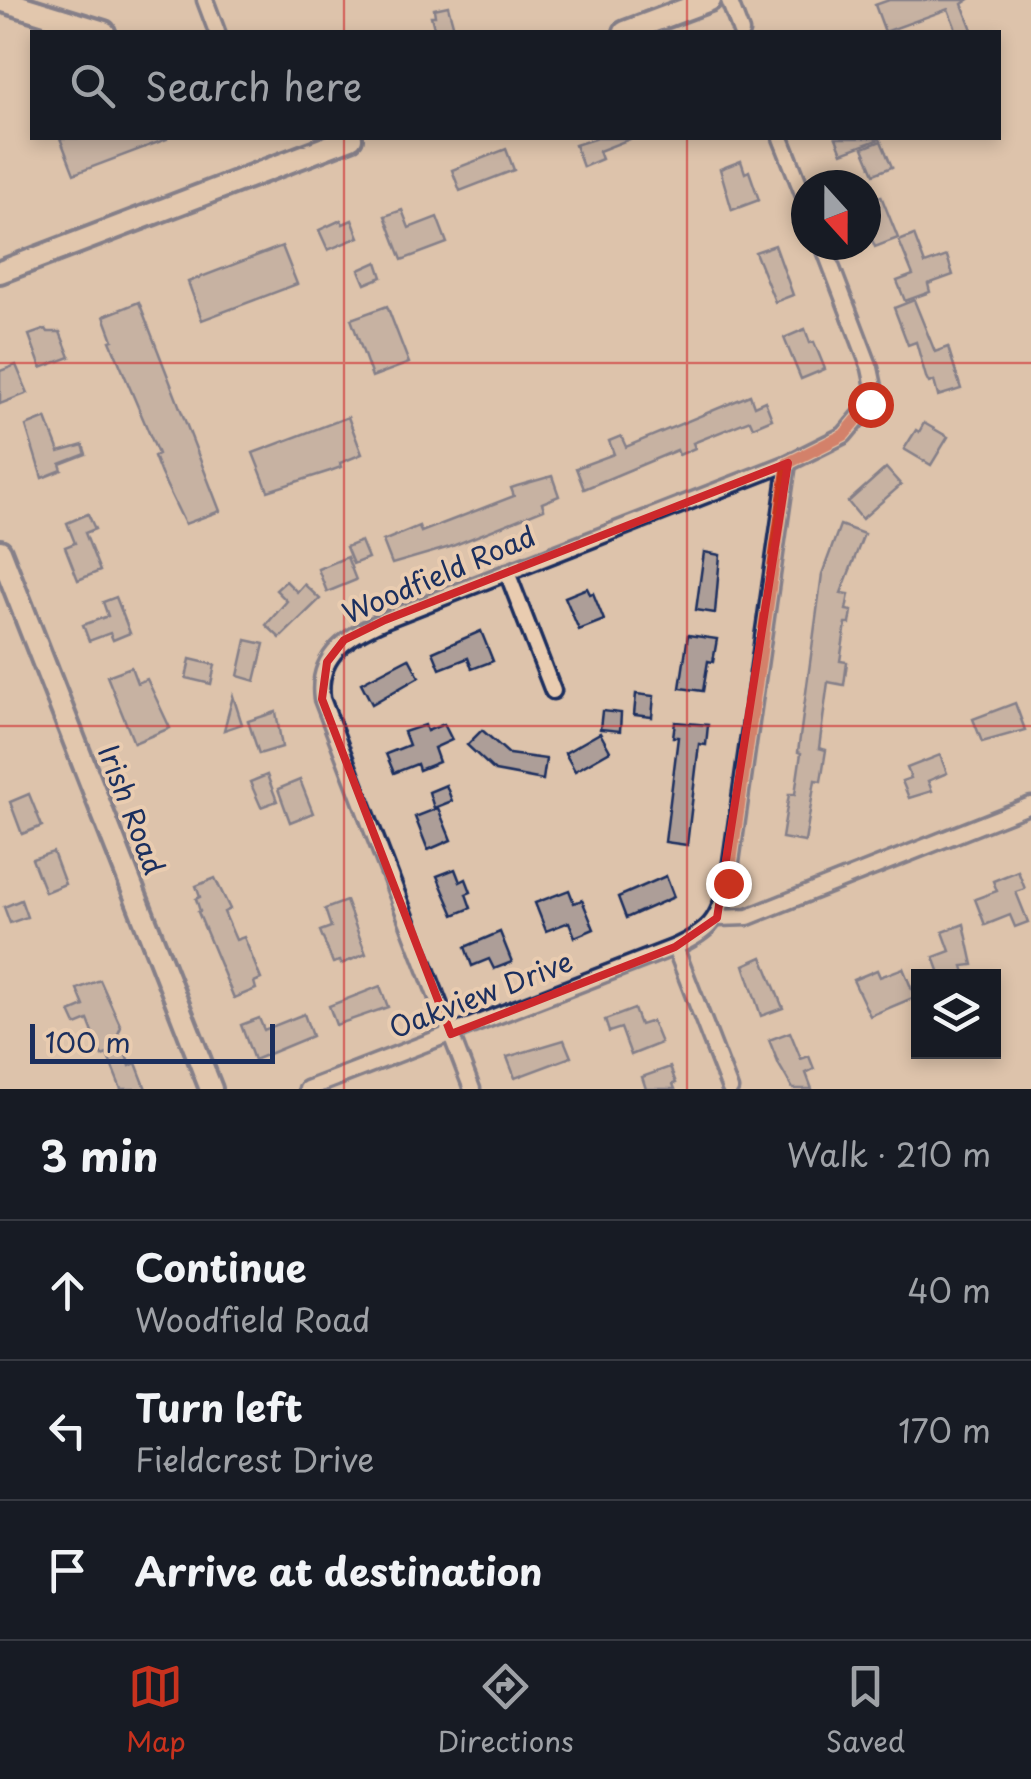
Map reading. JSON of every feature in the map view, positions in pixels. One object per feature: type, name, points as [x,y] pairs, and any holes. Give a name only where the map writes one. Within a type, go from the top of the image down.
[{"type":"street","points":[[0,0],[98,30]]},
{"type":"street","points":[[205,0],[216,30]]},
{"type":"street","points":[[628,30],[664,8],[710,0]]},
{"type":"street","points":[[728,0],[740,30]]},
{"type":"street","points":[[0,272],[304,146],[339,140]]},
{"type":"street","points":[[783,140],[794,170]]},
{"type":"street","name":"Woodfield Road","points":[[472,1089],[326,713],[320,687],[327,662],[344,640],[385,620],[788,463],[844,435],[862,415],[874,387],[829,260]]},
{"type":"street","points":[[788,463],[728,883],[717,918],[748,916],[1031,805]]},
{"type":"street","name":"Irish Road","points":[[0,551],[211,1089]]},
{"type":"street","points":[[506,572],[553,691]]},
{"type":"street","name":"Oakview Drive","points":[[306,1089],[674,947],[704,932],[717,918]]},
{"type":"street","points":[[674,947],[730,1089]]},
{"type":"highlighted area","points":[[788,463],[717,918],[675,947],[451,1034],[322,699],[327,662],[344,640],[385,620]]},
{"type":"building","points":[[889,0],[968,0],[962,4],[972,30],[956,30],[948,9],[884,30],[875,5]]},
{"type":"building","points":[[448,6],[454,30],[434,30],[431,16],[435,16],[434,9]]},
{"type":"building","points":[[61,140],[164,140],[74,174]]},
{"type":"building","points":[[591,140],[627,140],[599,151],[602,159],[583,167],[575,145]]},
{"type":"building","points":[[837,140],[877,140],[842,153]]},
{"type":"building","points":[[881,141],[892,167],[872,170],[863,148]]},
{"type":"building","points":[[506,149],[514,170],[460,191],[452,170]]},
{"type":"building","points":[[741,161],[745,173],[749,171],[759,200],[732,210],[720,169]]},
{"type":"building","points":[[881,196],[898,238],[881,245]]},
{"type":"building","points":[[402,210],[409,228],[437,217],[447,243],[402,260],[385,216]]},
{"type":"building","points":[[341,220],[343,224],[352,220],[359,237],[328,250],[319,230]]},
{"type":"building","points":[[914,235],[925,264],[947,256],[953,275],[928,284],[930,292],[905,301],[897,281],[913,275],[899,241]]},
{"type":"building","points":[[775,245],[793,295],[775,302],[755,252]]},
{"type":"building","points":[[282,246],[297,284],[202,320],[188,282]]},
{"type":"building","points":[[377,262],[382,277],[365,284],[359,270]]},
{"type":"building","points":[[914,300],[935,352],[948,347],[961,389],[938,396],[934,381],[929,383],[926,377],[916,342],[908,345],[894,308]]},
{"type":"building","points":[[139,302],[220,511],[185,524],[161,474],[154,456],[158,454],[110,341],[113,340],[104,316]]},
{"type":"building","points":[[387,306],[409,363],[372,377],[351,319]]},
{"type":"building","points":[[46,329],[60,332],[70,357],[41,368],[29,335]]},
{"type":"building","points":[[805,329],[825,369],[801,379],[784,338]]},
{"type":"building","points":[[16,365],[28,393],[0,404],[0,371]]},
{"type":"building","points":[[750,395],[754,406],[765,401],[772,419],[753,427],[750,420],[693,443],[695,448],[679,455],[677,450],[584,489],[576,468],[614,454],[609,441],[621,436],[626,447]]},
{"type":"building","points":[[348,417],[362,454],[340,463],[341,467],[268,491],[253,453]]},
{"type":"building","points":[[46,418],[59,452],[83,445],[86,454],[60,464],[62,470],[42,478],[26,426]]},
{"type":"building","points":[[924,423],[948,437],[931,465],[904,449]]},
{"type":"building","points":[[886,468],[901,485],[862,519],[848,502]]},
{"type":"building","points":[[552,476],[559,496],[542,503],[544,509],[450,547],[392,564],[383,541],[419,526],[421,532],[514,496],[511,488]]},
{"type":"building","points":[[88,514],[95,529],[85,533],[100,571],[78,580],[65,547],[75,543],[67,523]]},
{"type":"building","points":[[840,525],[864,534],[841,593],[849,594],[846,610],[852,611],[840,661],[847,662],[844,685],[828,682],[819,748],[826,750],[821,781],[815,780],[805,842],[782,838],[789,794],[795,794],[822,574]]},
{"type":"building","points":[[361,541],[368,558],[353,564],[346,547]]},
{"type":"building","points":[[704,552],[720,555],[715,613],[696,610]]},
{"type":"building","points":[[347,557],[356,580],[327,592],[318,569]]},
{"type":"building","points":[[286,581],[297,592],[304,584],[320,599],[280,638],[266,625],[287,601],[276,590]]},
{"type":"building","points":[[587,588],[604,620],[579,630],[565,597]]},
{"type":"building","points":[[116,597],[130,633],[113,640],[110,633],[89,641],[83,625],[108,616],[103,602]]},
{"type":"building","points":[[481,631],[493,661],[472,669],[468,658],[440,669],[433,652]]},
{"type":"building","points":[[688,635],[717,639],[703,691],[680,688]]},
{"type":"building","points":[[246,640],[264,644],[255,681],[238,676]]},
{"type":"building","points":[[409,658],[419,677],[372,704],[361,683]]},
{"type":"building","points":[[190,659],[215,665],[211,684],[186,678]]},
{"type":"building","points":[[131,667],[137,683],[147,679],[170,728],[134,743],[107,676]]},
{"type":"building","points":[[636,694],[654,696],[652,717],[634,715]]},
{"type":"building","points":[[233,696],[242,724],[224,730]]},
{"type":"building","points":[[1015,703],[1025,730],[982,742],[973,719]]},
{"type":"building","points":[[602,711],[621,713],[620,731],[600,729]]},
{"type":"building","points":[[276,712],[282,747],[259,754],[248,721]]},
{"type":"building","points":[[675,722],[708,725],[706,745],[699,744],[687,845],[665,842],[678,737],[673,737]]},
{"type":"building","points":[[444,724],[452,740],[434,748],[439,762],[419,770],[417,764],[394,773],[386,754],[409,745],[404,732],[425,725],[427,731]]},
{"type":"building","points":[[482,730],[509,754],[546,759],[543,780],[495,771],[467,745]]},
{"type":"building","points":[[600,733],[610,751],[575,771],[565,753]]},
{"type":"building","points":[[940,755],[947,773],[928,781],[932,791],[909,798],[902,781],[911,778],[907,768]]},
{"type":"building","points":[[267,775],[277,801],[261,807],[250,782]]},
{"type":"building","points":[[300,780],[313,813],[290,822],[278,789]]},
{"type":"building","points":[[446,785],[452,801],[434,808],[429,792]]},
{"type":"building","points":[[29,794],[42,826],[22,834],[10,802]]},
{"type":"building","points":[[438,808],[451,840],[428,850],[415,817]]},
{"type":"building","points":[[53,852],[65,884],[45,892],[32,859]]},
{"type":"building","points":[[455,869],[460,882],[466,879],[471,908],[454,915],[437,876]]},
{"type":"building","points":[[1018,871],[1025,889],[1016,892],[1028,922],[1015,927],[1010,915],[985,925],[975,899],[997,891],[993,881]]},
{"type":"building","points":[[666,876],[674,897],[626,918],[618,897]]},
{"type":"building","points":[[215,878],[230,909],[224,912],[236,940],[244,937],[261,979],[254,982],[256,989],[234,998],[198,912],[196,899],[200,897],[196,886]]},
{"type":"building","points":[[569,890],[574,903],[582,900],[594,929],[575,937],[569,922],[546,931],[535,903]]},
{"type":"building","points":[[21,900],[27,917],[10,923],[4,907]]},
{"type":"building","points":[[346,901],[366,954],[341,964],[333,963],[320,931],[331,927],[325,909]]},
{"type":"building","points":[[964,924],[973,965],[938,969],[934,957],[950,951],[943,932]]},
{"type":"building","points":[[500,932],[512,962],[494,969],[489,959],[472,966],[465,947]]},
{"type":"building","points":[[762,957],[783,1008],[761,1016],[744,965]]},
{"type":"building","points":[[903,968],[911,999],[870,1016],[853,980],[877,970],[880,977]]},
{"type":"building","points":[[100,980],[121,1027],[118,1034],[130,1066],[136,1063],[146,1089],[121,1089],[88,1020],[76,1025],[70,1012],[84,1006],[77,989]]},
{"type":"building","points":[[380,986],[388,1007],[336,1025],[329,1006]]},
{"type":"building","points":[[634,1009],[640,1025],[652,1021],[661,1043],[631,1055],[621,1028],[609,1032],[605,1020]]},
{"type":"building","points":[[304,1014],[312,1036],[254,1060],[241,1025],[259,1018],[264,1030]]},
{"type":"building","points":[[790,1032],[801,1059],[809,1056],[814,1069],[806,1073],[812,1089],[793,1089],[769,1040]]},
{"type":"building","points":[[564,1040],[571,1057],[515,1078],[507,1057]]},
{"type":"building","points":[[670,1067],[675,1089],[646,1089],[642,1077]]},
{"type":"route","points":[[728,883],[788,463],[844,435],[870,404]]}]
